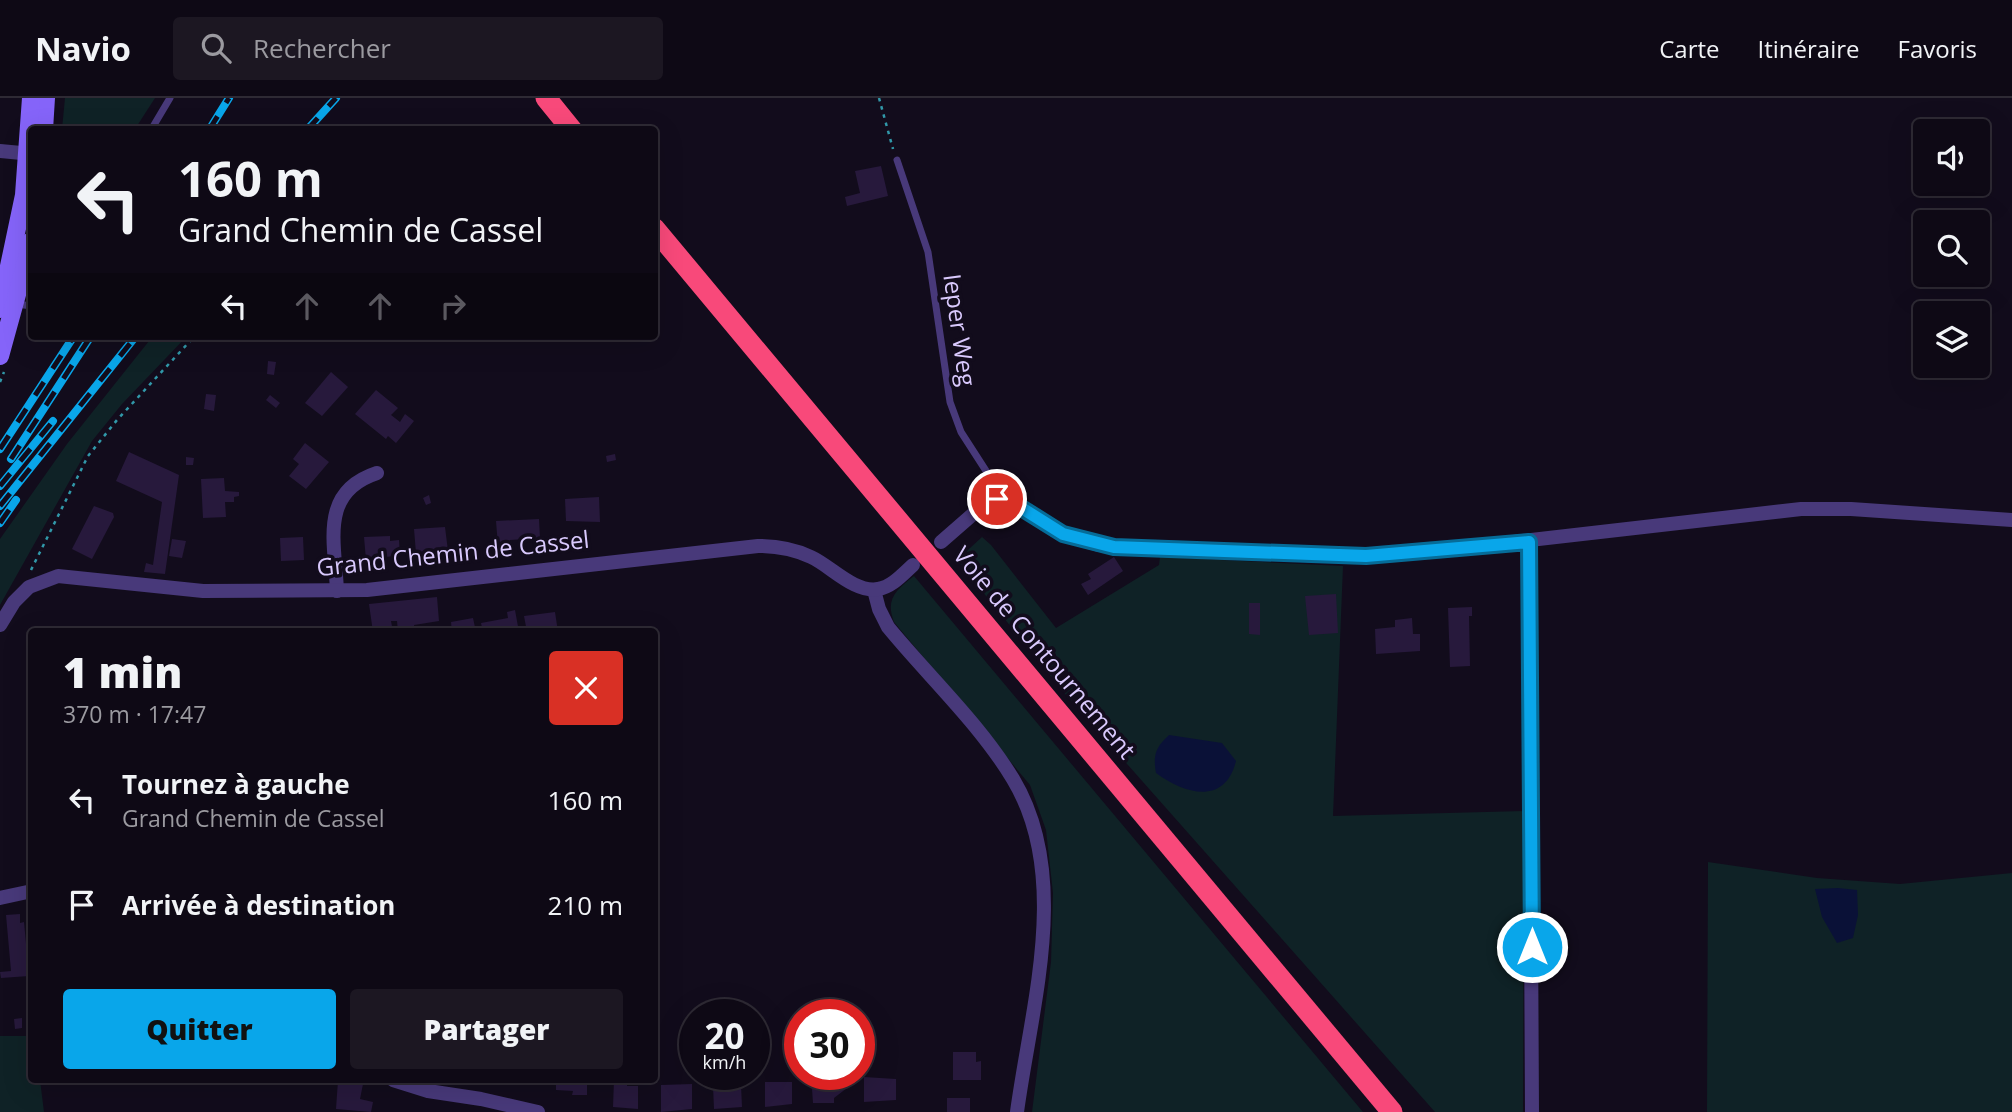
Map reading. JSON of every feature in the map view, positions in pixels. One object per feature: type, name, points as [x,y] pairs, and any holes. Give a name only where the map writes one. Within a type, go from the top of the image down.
[{"type":"highway","points":[[546,98],[569,126]]},
{"type":"highway","name":"Voie de Contournement","points":[[658,233],[1392,1112]]},
{"type":"main road","points":[[30,126],[31,98]]},
{"type":"main road","points":[[44,126],[46,98]]},
{"type":"main road","points":[[16,306],[21,218],[28,167]]},
{"type":"main road","points":[[0,356],[28,256]]},
{"type":"street","points":[[0,151],[28,153]]},
{"type":"street","points":[[337,591],[334,516],[337,504],[355,482],[377,473]]},
{"type":"street","points":[[941,542],[980,508],[997,499],[1012,502],[1063,534],[1114,547],[1366,556],[1529,542],[1801,509],[1851,509],[2012,520]]},
{"type":"street","points":[[1529,542],[1532,1112]]},
{"type":"street","name":"Grand Chemin de Cassel","points":[[29,587],[49,578],[69,575],[187,590],[337,591],[401,587],[758,546],[786,548],[808,555],[858,586],[874,590]]},
{"type":"street","points":[[913,565],[888,585],[874,590],[878,610],[888,627],[1008,771],[1034,831],[1042,888],[1041,934],[1035,1005],[1017,1112]]},
{"type":"street","points":[[0,625],[14,602],[29,587]]},
{"type":"street","points":[[0,898],[28,892]]},
{"type":"street","points":[[403,1083],[428,1091],[481,1098],[538,1112]]},
{"type":"lane","points":[[152,126],[170,98]]},
{"type":"lane","name":"Ieper Weg","points":[[897,160],[928,252],[950,402],[961,432],[990,477],[997,499]]},
{"type":"path","points":[[879,98],[897,160]]},
{"type":"path","points":[[29,587],[35,556],[88,456],[117,420],[191,340]]},
{"type":"green space","points":[[65,98],[155,98],[137,126],[62,126]]},
{"type":"green space","points":[[150,340],[183,340],[122,404],[92,441],[0,605],[0,539],[67,444]]},
{"type":"green space","points":[[982,537],[1056,628],[1159,565],[1160,557],[1343,566],[1333,816],[1524,811],[1523,1112],[1435,1112],[1066,695],[957,560]]},
{"type":"green space","points":[[914,576],[1363,1112],[1032,1112],[1051,962],[1053,893],[1046,830],[1030,785],[894,622],[891,607],[894,596]]},
{"type":"green space","points":[[1708,862],[1817,878],[1900,884],[2012,873],[2012,1112],[1707,1112]]},
{"type":"green space","points":[[0,1036],[28,1036],[28,1083],[40,1083],[44,1112],[0,1112]]},
{"type":"shaded area","points":[[1169,735],[1222,743],[1236,761],[1231,775],[1223,785],[1203,792],[1180,787],[1168,781],[1156,773],[1155,761],[1158,748]]},
{"type":"shaded area","points":[[1815,889],[1857,890],[1858,915],[1853,938],[1837,943],[1822,917]]},
{"type":"building","points":[[881,166],[888,196],[847,206],[845,197],[860,193],[855,171]]},
{"type":"building","points":[[268,361],[276,362],[274,375],[267,374]]},
{"type":"building","points":[[331,372],[348,387],[322,416],[305,403]]},
{"type":"building","points":[[376,390],[398,408],[391,415],[400,422],[405,414],[414,421],[396,443],[388,436],[386,439],[355,414]]},
{"type":"building","points":[[206,394],[216,395],[214,411],[204,409]]},
{"type":"building","points":[[270,395],[280,403],[276,408],[266,400]]},
{"type":"building","points":[[305,443],[329,462],[306,489],[289,476],[299,464],[293,459]]},
{"type":"building","points":[[129,452],[179,475],[165,574],[144,572],[146,563],[153,565],[162,502],[116,481]]},
{"type":"building","points":[[615,454],[616,460],[607,462],[606,456]]},
{"type":"building","points":[[186,457],[194,458],[193,465],[186,465]]},
{"type":"building","points":[[224,478],[225,491],[239,492],[239,496],[234,497],[234,502],[225,502],[226,517],[203,518],[201,479]]},
{"type":"building","points":[[429,495],[431,503],[426,505],[423,498]]},
{"type":"building","points":[[599,497],[600,522],[566,521],[565,499]]},
{"type":"building","points":[[94,506],[113,513],[114,517],[92,559],[72,549]]},
{"type":"building","points":[[539,519],[540,538],[510,540],[510,546],[498,546],[496,521]]},
{"type":"building","points":[[445,527],[448,551],[416,553],[414,529]]},
{"type":"building","points":[[390,536],[390,541],[399,540],[400,555],[366,560],[364,537]]},
{"type":"building","points":[[303,537],[304,560],[281,561],[280,538]]},
{"type":"building","points":[[172,539],[186,541],[182,558],[169,556]]},
{"type":"building","points":[[1114,557],[1123,571],[1088,595],[1081,584],[1091,579],[1088,574]]},
{"type":"building","points":[[1336,594],[1338,633],[1309,635],[1305,596]]},
{"type":"building","points":[[437,597],[439,621],[414,625],[414,628],[398,628],[397,621],[391,621],[392,628],[372,628],[369,604]]},
{"type":"building","points":[[1249,603],[1260,603],[1260,635],[1249,634]]},
{"type":"building","points":[[1472,607],[1472,616],[1469,616],[1470,666],[1450,667],[1448,608]]},
{"type":"building","points":[[515,610],[518,628],[482,628],[481,623],[508,618],[507,612]]},
{"type":"building","points":[[555,612],[557,628],[526,628],[524,616]]},
{"type":"building","points":[[473,618],[475,628],[452,628],[451,622]]},
{"type":"building","points":[[1412,618],[1413,634],[1420,634],[1420,651],[1376,654],[1375,629],[1395,627],[1395,620]]},
{"type":"building","points":[[20,914],[20,923],[24,922],[28,976],[1,978],[0,972],[11,971],[6,915]]},
{"type":"building","points":[[22,1018],[22,1028],[15,1029],[14,1019]]},
{"type":"building","points":[[953,1052],[976,1052],[976,1062],[981,1061],[981,1080],[953,1080]]},
{"type":"building","points":[[875,1078],[896,1079],[896,1100],[864,1102],[864,1090],[875,1090]]},
{"type":"building","points":[[770,1082],[784,1082],[784,1090],[792,1090],[792,1104],[765,1107],[765,1090],[770,1090]]},
{"type":"building","points":[[338,1083],[363,1084],[360,1099],[373,1102],[371,1112],[336,1109]]},
{"type":"building","points":[[556,1083],[587,1083],[587,1095],[572,1095],[573,1091],[556,1090]]},
{"type":"building","points":[[614,1083],[638,1086],[638,1109],[613,1107]]},
{"type":"building","points":[[679,1084],[679,1090],[692,1090],[692,1109],[661,1112],[661,1085]]},
{"type":"building","points":[[713,1090],[741,1090],[742,1107],[714,1109]]},
{"type":"building","points":[[812,1090],[844,1090],[834,1098],[834,1103],[813,1103]]},
{"type":"building","points":[[947,1098],[970,1098],[970,1112],[947,1112]]},
{"type":"railway","points":[[212,126],[229,98]]},
{"type":"railway","points":[[311,126],[336,98]]},
{"type":"railway","points":[[0,449],[71,340]]},
{"type":"railway","points":[[11,459],[88,340]]},
{"type":"railway","points":[[0,506],[133,340]]},
{"type":"railway","points":[[0,486],[53,421]]},
{"type":"railway","points":[[0,523],[16,500]]},
{"type":"route","points":[[997,499],[1012,502],[1063,534],[1087,543],[1114,547],[1366,556],[1529,542],[1532,947]]}]
